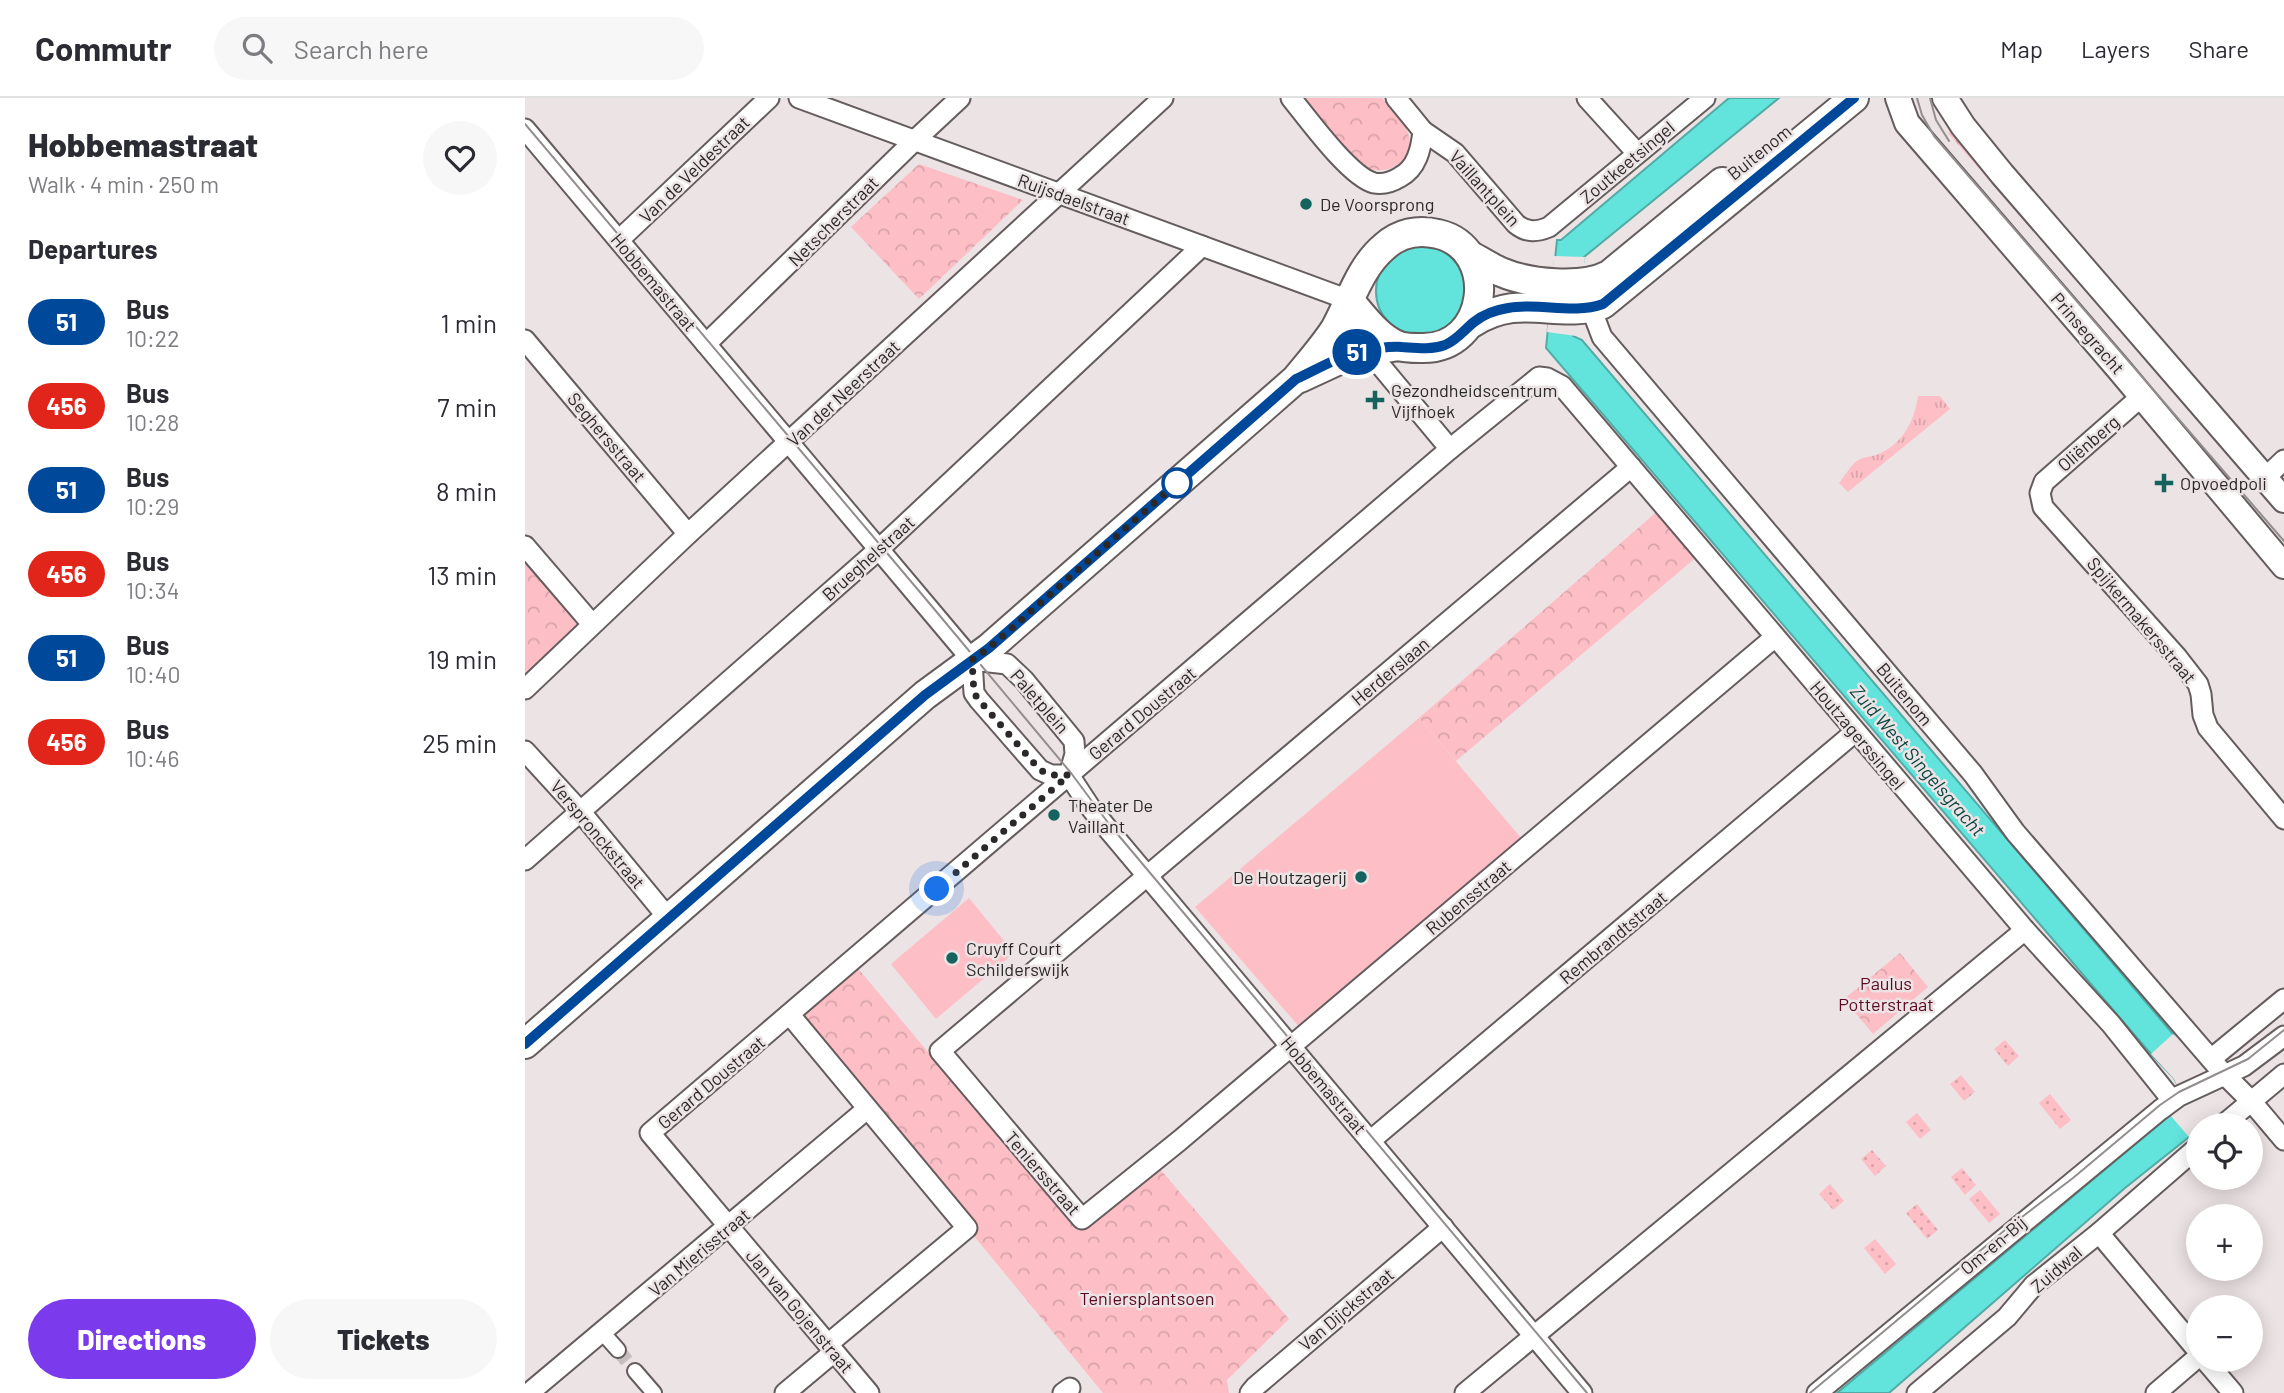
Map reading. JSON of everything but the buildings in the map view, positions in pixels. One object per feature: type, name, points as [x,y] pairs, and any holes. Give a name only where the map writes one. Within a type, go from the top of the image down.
[{"type":"main road","name":"Buitenom","points":[[1584,300],[1597,282],[1609,275],[1824,98]]},
{"type":"main road","name":"Buitenom","points":[[1472,323],[1487,313],[1524,306],[1550,295],[1603,304],[1854,98]]},
{"type":"main road","points":[[525,1044],[661,909],[925,695],[999,639],[1296,379],[1334,331],[1375,255],[1383,247],[1401,236],[1422,231],[1447,236],[1472,256],[1550,295]]},
{"type":"main road","points":[[1296,379],[1354,353],[1399,346],[1429,349],[1445,345],[1461,335],[1472,323],[1478,303],[1479,287],[1472,256]]},
{"type":"main road","points":[[1349,300],[1374,329],[1399,346]]},
{"type":"street","name":"Van de Veldestraat","points":[[619,240],[769,98]]},
{"type":"street","name":"Ruijsdaelstraat","points":[[799,98],[1349,300]]},
{"type":"street","name":"Netscherstraat","points":[[706,344],[960,98]]},
{"type":"street","name":"Van der Neerstraat","points":[[525,689],[688,534],[1163,98]]},
{"type":"street","points":[[1291,98],[1348,166],[1378,184],[1391,183],[1408,173],[1417,160],[1423,131]]},
{"type":"street","name":"Vaillantplein","points":[[1396,98],[1423,131],[1455,153],[1516,224],[1526,230],[1538,231],[1549,227]]},
{"type":"street","points":[[1587,98],[1637,153]]},
{"type":"street","name":"Zoutkeetsingel","points":[[1549,227],[1705,98]]},
{"type":"street","name":"Prinsegracht","points":[[1898,98],[1907,123],[2284,566]]},
{"type":"street","points":[[1947,99],[1963,127],[2002,174],[2284,500]]},
{"type":"street","name":"Hobbemastraat","points":[[525,129],[972,660]]},
{"type":"street","name":"Brueghelstraat","points":[[525,860],[879,549],[1202,246]]},
{"type":"street","name":"Buitenom","points":[[1584,300],[1602,337],[1973,774],[2015,832],[2225,1076],[2251,1101],[2284,1140]]},
{"type":"street","name":"Seghersstraat","points":[[525,340],[688,534]]},
{"type":"street","points":[[1370,349],[1375,359],[1450,449]]},
{"type":"street","name":"Gerard Doustraat","points":[[650,1133],[1450,449],[1539,377]]},
{"type":"street","name":"Houtzagerssingel","points":[[1539,377],[1562,386],[2025,930],[2176,1098]]},
{"type":"street","name":"Oliënberg","points":[[2040,493],[2044,482],[2142,396]]},
{"type":"street","points":[[2265,478],[2284,460]]},
{"type":"street","name":"Herderslaan","points":[[1148,876],[1631,467]]},
{"type":"street","name":"Spijkermakersstraat","points":[[2040,493],[2043,507],[2198,684],[2208,728],[2284,819]]},
{"type":"street","points":[[525,545],[592,624]]},
{"type":"street","name":"Rubensstraat","points":[[1160,1157],[1775,637]]},
{"type":"street","points":[[972,660],[974,693],[979,700],[1040,770],[1051,775],[1069,775]]},
{"type":"street","name":"Paletplein","points":[[972,660],[1007,664],[1032,690],[1074,741],[1075,754],[1069,775]]},
{"type":"street","name":"Rembrandtstraat","points":[[1370,1141],[1855,732]]},
{"type":"street","name":"Verspronckstraat","points":[[525,751],[580,811],[661,909]]},
{"type":"street","name":"Hobbemastraat","points":[[1069,775],[1090,807],[1582,1393]]},
{"type":"street","name":"Teniersstraat","points":[[1148,876],[940,1051],[1082,1219],[1160,1157]]},
{"type":"street","points":[[1465,1393],[2025,930]]},
{"type":"street","points":[[2211,1059],[2284,999]]},
{"type":"street","points":[[785,1393],[831,1348],[967,1228],[790,1015]]},
{"type":"street","name":"Om-en-Bij","points":[[1817,1393],[2031,1214],[2176,1098],[2225,1076],[2257,1057],[2284,1036]]},
{"type":"street","points":[[2237,1113],[2284,1074]]},
{"type":"street","name":"Van Mierisstraat","points":[[530,1393],[867,1110]]},
{"type":"street","name":"Jan van Gojenstraat","points":[[650,1133],[869,1393]]},
{"type":"street","name":"Zuidwal","points":[[1917,1393],[2007,1317],[2035,1285],[2186,1157]]},
{"type":"street","name":"Van Dijckstraat","points":[[1250,1393],[1443,1227]]},
{"type":"street","points":[[2099,1233],[2186,1337]]},
{"type":"street","points":[[603,1332],[618,1350]]},
{"type":"street","points":[[2156,1393],[2186,1367]]},
{"type":"street","points":[[635,1371],[654,1393]]},
{"type":"street","points":[[2216,1372],[2234,1393]]},
{"type":"green space","points":[[1305,98],[1382,98],[1408,133],[1410,142],[1405,158],[1392,168],[1374,170],[1365,167]]},
{"type":"green space","points":[[1953,129],[2139,338],[2132,344],[1948,133]]},
{"type":"green space","points":[[919,164],[1023,200],[919,299],[851,227]]},
{"type":"green space","points":[[1918,396],[1940,396],[1950,409],[1848,492],[1839,483],[1857,461],[1879,454],[1901,438],[1914,414]]},
{"type":"green space","points":[[1660,509],[1699,555],[1456,761],[1419,718]]},
{"type":"green space","points":[[525,554],[577,615],[577,625],[525,674]]},
{"type":"green space","name":"De Houtzagerij","points":[[1419,718],[1528,846],[1302,1030],[1195,907]]},
{"type":"green space","name":"Cruyff Court Schilderswijk","points":[[969,898],[1014,953],[936,1019],[891,964]]},
{"type":"green space","name":"Paulus Potterstraat","points":[[1900,953],[1928,987],[1873,1034],[1844,999]]},
{"type":"green space","name":"Teniersplantsoen","points":[[856,966],[1077,1230],[1159,1168],[1289,1319],[1227,1380],[1229,1393],[1103,1393],[794,1017]]},
{"type":"green space","points":[[2005,1040],[2019,1056],[2008,1066],[1994,1049]]},
{"type":"green space","points":[[1961,1075],[1975,1092],[1964,1101],[1950,1084]]},
{"type":"green space","points":[[2050,1094],[2071,1120],[2060,1129],[2039,1103]]},
{"type":"green space","points":[[1917,1113],[1931,1130],[1920,1139],[1906,1122]]},
{"type":"green space","points":[[1872,1150],[1886,1166],[1875,1176],[1861,1159]]},
{"type":"green space","points":[[1962,1168],[1976,1185],[1965,1195],[1951,1177]]},
{"type":"green space","points":[[1830,1184],[1844,1201],[1833,1210],[1819,1194]]},
{"type":"green space","points":[[1980,1190],[2000,1214],[1989,1223],[1969,1199]]},
{"type":"green space","points":[[1917,1204],[1938,1230],[1927,1239],[1906,1213]]},
{"type":"green space","points":[[1875,1239],[1896,1264],[1885,1274],[1864,1248]]},
{"type":"water","name":"Zuid West Singelsgracht","points":[[1729,98],[1779,98],[1584,257],[1573,336],[1582,340],[2173,1034],[2200,1113],[2186,1113],[2186,1139],[2125,1188],[1889,1393],[1837,1393],[2174,1112],[2179,1088],[2174,1078],[1546,348],[1557,240],[1561,240]]},
{"type":"water","points":[[1421,246],[1438,249],[1453,259],[1463,274],[1466,291],[1463,308],[1453,323],[1438,333],[1421,336],[1404,333],[1389,323],[1379,308],[1376,291],[1379,274],[1389,259],[1404,249]]},
{"type":"pier","points":[[1554,256],[1585,257],[1576,336],[1547,332]]},
{"type":"pier","points":[[2173,1034],[2204,1076],[2208,1093],[2205,1113],[2186,1113],[2186,1134],[2170,1115],[2174,1112],[2178,1088],[2174,1079],[2151,1054]]},
{"type":"tunnel","points":[[618,1350],[635,1371]]},
{"type":"tram line","points":[[1917,98],[1922,115],[1934,136],[2284,541]]},
{"type":"tram line","points":[[1930,98],[1936,120],[1949,141]]},
{"type":"tram line","points":[[525,124],[930,604],[1071,773],[1109,824],[1587,1393]]},
{"type":"tram line","points":[[1810,1393],[2160,1105],[2179,1092],[2248,1059],[2284,1030]]},
{"type":"bus line","name":"51","points":[[525,1044],[925,695],[989,648],[1296,379],[1354,353],[1370,349],[1399,346],[1429,349],[1445,345],[1487,313],[1499,310],[1524,306],[1579,309],[1603,304],[1854,98]]},
{"type":"place","name":"De Voorsprong","points":[[1306,204]]},
{"type":"place","name":"Gezondheidscentrum Vijfhoek","points":[[1375,400]]},
{"type":"place","name":"Opvoedpoli","points":[[2164,483]]},
{"type":"place","name":"Theater De Vaillant","points":[[1054,815]]},
{"type":"place","name":"De Houtzagerij","points":[[1361,877]]},
{"type":"place","name":"Cruyff Court Schilderswijk","points":[[952,958]]},
{"type":"route","points":[[937,889],[1069,775],[1051,775],[1040,770],[979,700],[974,693],[972,660],[1184,477],[1177,483]]}]
